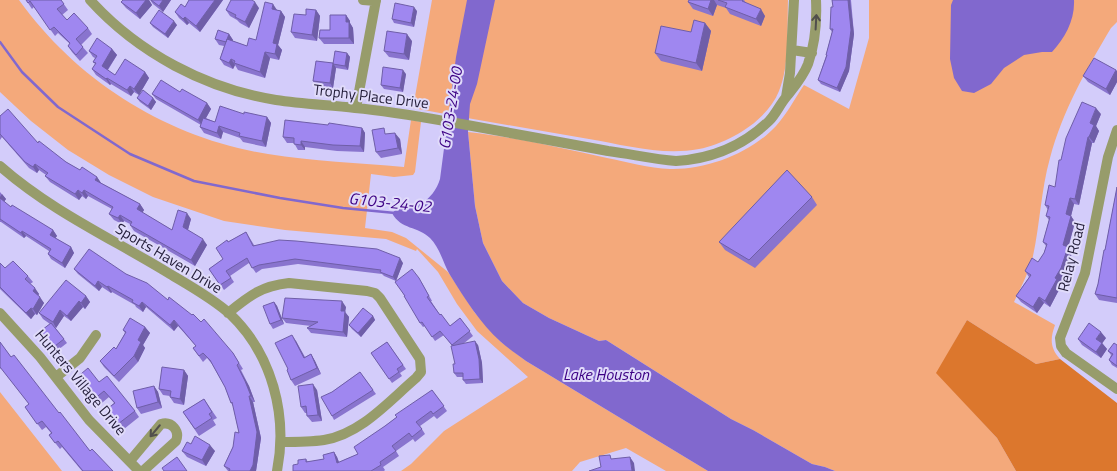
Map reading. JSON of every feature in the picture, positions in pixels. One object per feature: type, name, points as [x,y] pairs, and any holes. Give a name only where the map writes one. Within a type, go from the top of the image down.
[{"type":"street","name":"Trophy Place Drive","points":[[90,0],[112,22],[132,38],[170,63],[209,82],[246,94],[276,100],[428,118],[662,160],[689,160],[720,153],[732,148],[769,120],[801,79],[812,53],[816,0]]},
{"type":"street","points":[[356,108],[376,1],[363,0]]},
{"type":"street","points":[[786,98],[792,50],[794,0]]},
{"type":"street","points":[[792,50],[812,53]]},
{"type":"street","name":"Relay Road","points":[[1117,130],[1108,157],[1085,273],[1060,338],[1061,346],[1066,353],[1117,389]]},
{"type":"street","name":"Sports Haven Drive","points":[[0,166],[54,207],[200,292],[228,313],[247,334],[268,370],[276,393],[281,442],[277,471]]},
{"type":"street","points":[[228,313],[254,292],[276,284],[289,283],[367,291],[375,293],[380,298],[420,359],[421,372],[416,378],[360,424],[338,436],[323,440],[281,442]]},
{"type":"street","name":"Hunters Village Drive","points":[[0,313],[56,376],[89,420],[141,471]]},
{"type":"street","points":[[56,376],[80,358],[96,334]]},
{"type":"street","points":[[130,462],[161,424],[166,422],[172,425],[177,430],[176,442],[141,471]]},
{"type":"shaded area","points":[[0,0],[19,0],[43,30],[69,56],[97,81],[128,102],[161,120],[195,135],[231,146],[268,154],[404,167],[411,120],[421,122],[415,172],[413,175],[394,177],[371,174],[365,228],[392,232],[406,238],[448,272],[475,313],[501,342],[526,361],[708,471],[666,471],[626,448],[580,462],[572,471],[401,471],[411,464],[444,431],[528,377],[477,331],[457,304],[438,272],[417,249],[416,251],[386,239],[285,230],[224,221],[153,197],[109,175],[68,150],[31,121],[0,92]]},
{"type":"shaded area","points":[[432,0],[788,0],[787,46],[783,81],[766,112],[746,129],[711,146],[685,151],[644,149],[413,108]]},
{"type":"shaded area","points":[[869,0],[1117,0],[1117,22],[1111,28],[1084,75],[1068,107],[1055,140],[1045,182],[1033,256],[1014,302],[1055,325],[1052,343],[1054,351],[1060,359],[1036,364],[967,320],[937,373],[997,438],[1016,471],[835,471],[812,464],[731,419],[606,340],[599,341],[549,318],[523,303],[502,281],[483,243],[475,206],[468,132],[521,140],[638,165],[684,169],[713,163],[741,152],[766,136],[784,116],[804,85],[849,109],[869,38]]},
{"type":"shaded area","points":[[967,320],[1036,364],[1060,359],[1117,403],[1117,471],[1016,471],[997,438],[936,373]]},
{"type":"shaded area","points":[[0,392],[62,471],[0,471]]},
{"type":"water","name":"Lake Houston","points":[[467,0],[495,0],[477,84],[470,104],[468,132],[475,206],[483,243],[502,281],[523,303],[549,318],[599,341],[606,340],[731,419],[812,464],[835,471],[708,471],[526,361],[504,345],[486,327],[467,302],[430,238],[400,222],[392,213],[398,209],[424,202],[433,193],[440,179],[456,57]]},
{"type":"water","points":[[953,0],[1074,0],[1074,7],[1071,22],[1061,41],[1052,52],[1024,55],[1004,68],[991,84],[974,93],[962,91],[954,78],[950,59],[951,5]]},
{"type":"building","points":[[26,0],[61,0],[64,4],[57,9],[67,20],[74,13],[88,28],[76,39],[83,47],[76,55],[68,46],[70,43],[54,27],[50,30],[30,1],[28,3]]},
{"type":"building","points":[[123,0],[146,0],[136,13],[121,2]]},
{"type":"building","points":[[151,0],[163,0],[159,6]]},
{"type":"building","points":[[189,0],[215,0],[196,26],[175,12],[181,4],[185,7]]},
{"type":"building","points":[[231,0],[252,0],[255,2],[245,22],[226,10]]},
{"type":"building","points":[[689,0],[711,0],[708,9],[688,2]]},
{"type":"building","points":[[718,0],[743,0],[761,9],[756,19],[725,7],[727,3]]},
{"type":"building","points":[[832,0],[848,0],[851,30],[846,67],[837,88],[818,80],[827,55],[833,29],[830,29]]},
{"type":"building","points":[[265,2],[273,4],[272,9],[281,11],[273,43],[277,44],[275,54],[265,52],[260,72],[234,63],[235,61],[231,59],[229,63],[220,59],[227,39],[247,46],[249,38],[256,40]]},
{"type":"building","points":[[395,3],[414,7],[411,23],[392,19]]},
{"type":"building","points":[[306,9],[316,10],[312,35],[291,32],[294,14],[306,15]]},
{"type":"building","points":[[159,10],[174,21],[165,34],[150,23]]},
{"type":"building","points":[[330,15],[346,15],[346,22],[349,22],[349,38],[319,38],[320,30],[330,30]]},
{"type":"building","points":[[694,20],[705,23],[696,63],[655,53],[661,26],[691,32]]},
{"type":"building","points":[[218,30],[229,34],[226,42],[215,39]]},
{"type":"building","points":[[387,31],[407,34],[404,54],[384,51]]},
{"type":"building","points":[[97,38],[112,49],[102,66],[115,75],[125,59],[145,72],[134,89],[130,86],[127,90],[92,69],[96,63],[93,62],[97,56],[89,51]]},
{"type":"building","points":[[335,51],[347,53],[345,66],[333,64]]},
{"type":"building","points":[[1094,58],[1116,70],[1106,89],[1083,76]]},
{"type":"building","points":[[316,61],[333,63],[330,83],[313,81]]},
{"type":"building","points":[[383,67],[403,70],[400,88],[381,85]]},
{"type":"building","points":[[161,80],[180,92],[182,89],[207,103],[198,120],[152,94]]},
{"type":"building","points":[[143,90],[153,98],[148,106],[137,98]]},
{"type":"building","points":[[1082,102],[1096,108],[1090,123],[1094,125],[1088,137],[1075,199],[1070,198],[1066,214],[1071,216],[1063,245],[1068,247],[1061,268],[1055,278],[1057,279],[1045,301],[1039,297],[1033,307],[1016,296],[1031,275],[1025,271],[1032,258],[1038,262],[1044,253],[1047,244],[1043,242],[1050,217],[1046,216],[1049,206],[1045,205],[1049,185],[1055,187],[1059,160],[1061,160],[1066,138]]},
{"type":"building","points":[[220,106],[244,114],[244,112],[267,117],[262,141],[239,136],[240,133],[219,126],[217,133],[200,127],[203,118],[215,122]]},
{"type":"building","points":[[8,109],[38,143],[39,141],[66,162],[80,170],[82,167],[97,177],[95,180],[140,204],[137,209],[172,230],[178,210],[187,213],[183,227],[203,239],[191,260],[130,225],[132,222],[120,215],[118,218],[109,214],[113,207],[84,190],[82,193],[78,190],[75,194],[45,176],[48,173],[35,164],[33,167],[25,162],[0,134],[0,116]]},
{"type":"building","points":[[285,120],[328,125],[329,123],[362,128],[360,146],[301,141],[301,145],[294,144],[294,138],[283,137]]},
{"type":"building","points":[[384,128],[385,134],[395,133],[398,148],[376,152],[372,130]]},
{"type":"building","points":[[787,170],[812,197],[749,260],[719,242]]},
{"type":"building","points":[[1117,187],[1117,298],[1095,294]]},
{"type":"building","points":[[0,198],[11,207],[12,205],[53,230],[50,235],[71,247],[62,263],[48,254],[51,249],[0,219]]},
{"type":"building","points":[[246,232],[253,246],[279,240],[296,241],[377,249],[400,258],[393,277],[380,272],[381,270],[295,259],[259,265],[252,268],[247,258],[226,271],[231,278],[220,285],[209,269],[223,259],[216,248],[227,240],[228,242]]},
{"type":"building","points":[[89,249],[126,274],[147,283],[168,300],[169,297],[201,322],[204,319],[233,353],[239,363],[237,365],[251,396],[249,396],[257,432],[253,465],[250,471],[229,471],[230,469],[224,466],[233,447],[235,432],[239,433],[232,402],[210,360],[203,353],[199,356],[193,348],[196,346],[174,320],[170,325],[142,302],[139,306],[132,302],[133,300],[98,281],[95,286],[74,269]]},
{"type":"building","points":[[13,261],[28,276],[25,279],[35,288],[33,291],[40,297],[33,309],[31,308],[26,313],[0,287],[0,263],[5,268]]},
{"type":"building","points":[[412,269],[429,296],[427,297],[450,326],[460,318],[470,331],[452,345],[440,331],[432,337],[422,322],[420,323],[395,282]]},
{"type":"building","points":[[66,280],[86,296],[81,303],[79,301],[67,316],[60,310],[53,322],[39,313]]},
{"type":"building","points":[[285,298],[342,301],[341,311],[345,311],[343,332],[307,328],[318,322],[282,318]]},
{"type":"building","points":[[274,302],[281,320],[270,324],[263,306]]},
{"type":"building","points":[[363,308],[373,316],[358,333],[349,325]]},
{"type":"building","points":[[130,318],[145,327],[138,340],[141,342],[134,356],[114,376],[100,361],[114,347],[116,349],[126,332],[123,330]]},
{"type":"building","points":[[51,323],[64,339],[51,349],[38,333]]},
{"type":"building","points":[[1089,323],[1101,332],[1096,339],[1102,343],[1096,352],[1078,339]]},
{"type":"building","points":[[292,335],[304,358],[311,354],[317,368],[291,380],[288,369],[275,343]]},
{"type":"building","points":[[475,341],[479,359],[480,379],[463,380],[463,373],[454,373],[453,364],[455,364],[451,346]]},
{"type":"building","points":[[0,342],[11,357],[14,355],[90,451],[92,449],[113,471],[83,471],[58,441],[55,443],[49,435],[52,433],[42,421],[37,424],[25,407],[29,404],[0,367]]},
{"type":"building","points":[[387,342],[403,365],[397,369],[399,372],[389,379],[371,353]]},
{"type":"building","points":[[1114,343],[1117,345],[1117,366],[1109,360],[1113,354],[1108,351]]},
{"type":"building","points":[[162,367],[184,370],[180,399],[170,397],[171,391],[159,389]]},
{"type":"building","points":[[88,368],[99,382],[107,376],[135,411],[114,427],[106,417],[111,413],[107,409],[115,403],[104,391],[93,400],[75,379]]},
{"type":"building","points":[[360,372],[373,390],[332,416],[321,397],[332,392]]},
{"type":"building","points":[[313,384],[318,415],[307,416],[306,406],[301,407],[298,386]]},
{"type":"building","points":[[154,386],[158,402],[137,408],[133,391]]},
{"type":"building","points":[[432,390],[444,406],[433,414],[431,411],[416,422],[422,429],[412,437],[409,433],[392,446],[396,451],[380,462],[381,465],[371,471],[293,471],[293,465],[298,464],[298,460],[306,459],[306,462],[324,459],[323,455],[334,452],[337,463],[358,454],[354,447],[397,417],[395,415]]},
{"type":"building","points":[[204,399],[212,412],[209,414],[212,418],[195,429],[183,412]]},
{"type":"building","points":[[195,436],[210,445],[202,460],[182,451],[187,442],[191,444]]},
{"type":"building","points":[[610,455],[611,459],[630,457],[632,471],[589,471],[601,467],[599,456]]},
{"type":"building","points":[[177,457],[187,471],[164,471],[162,468]]},
{"type":"waterway","name":"G103-24-02","points":[[0,42],[22,72],[58,107],[130,154],[194,181],[280,198],[343,208],[395,213]]},
{"type":"water label","name":"G103-24-00","points":[[450,108]]}]
